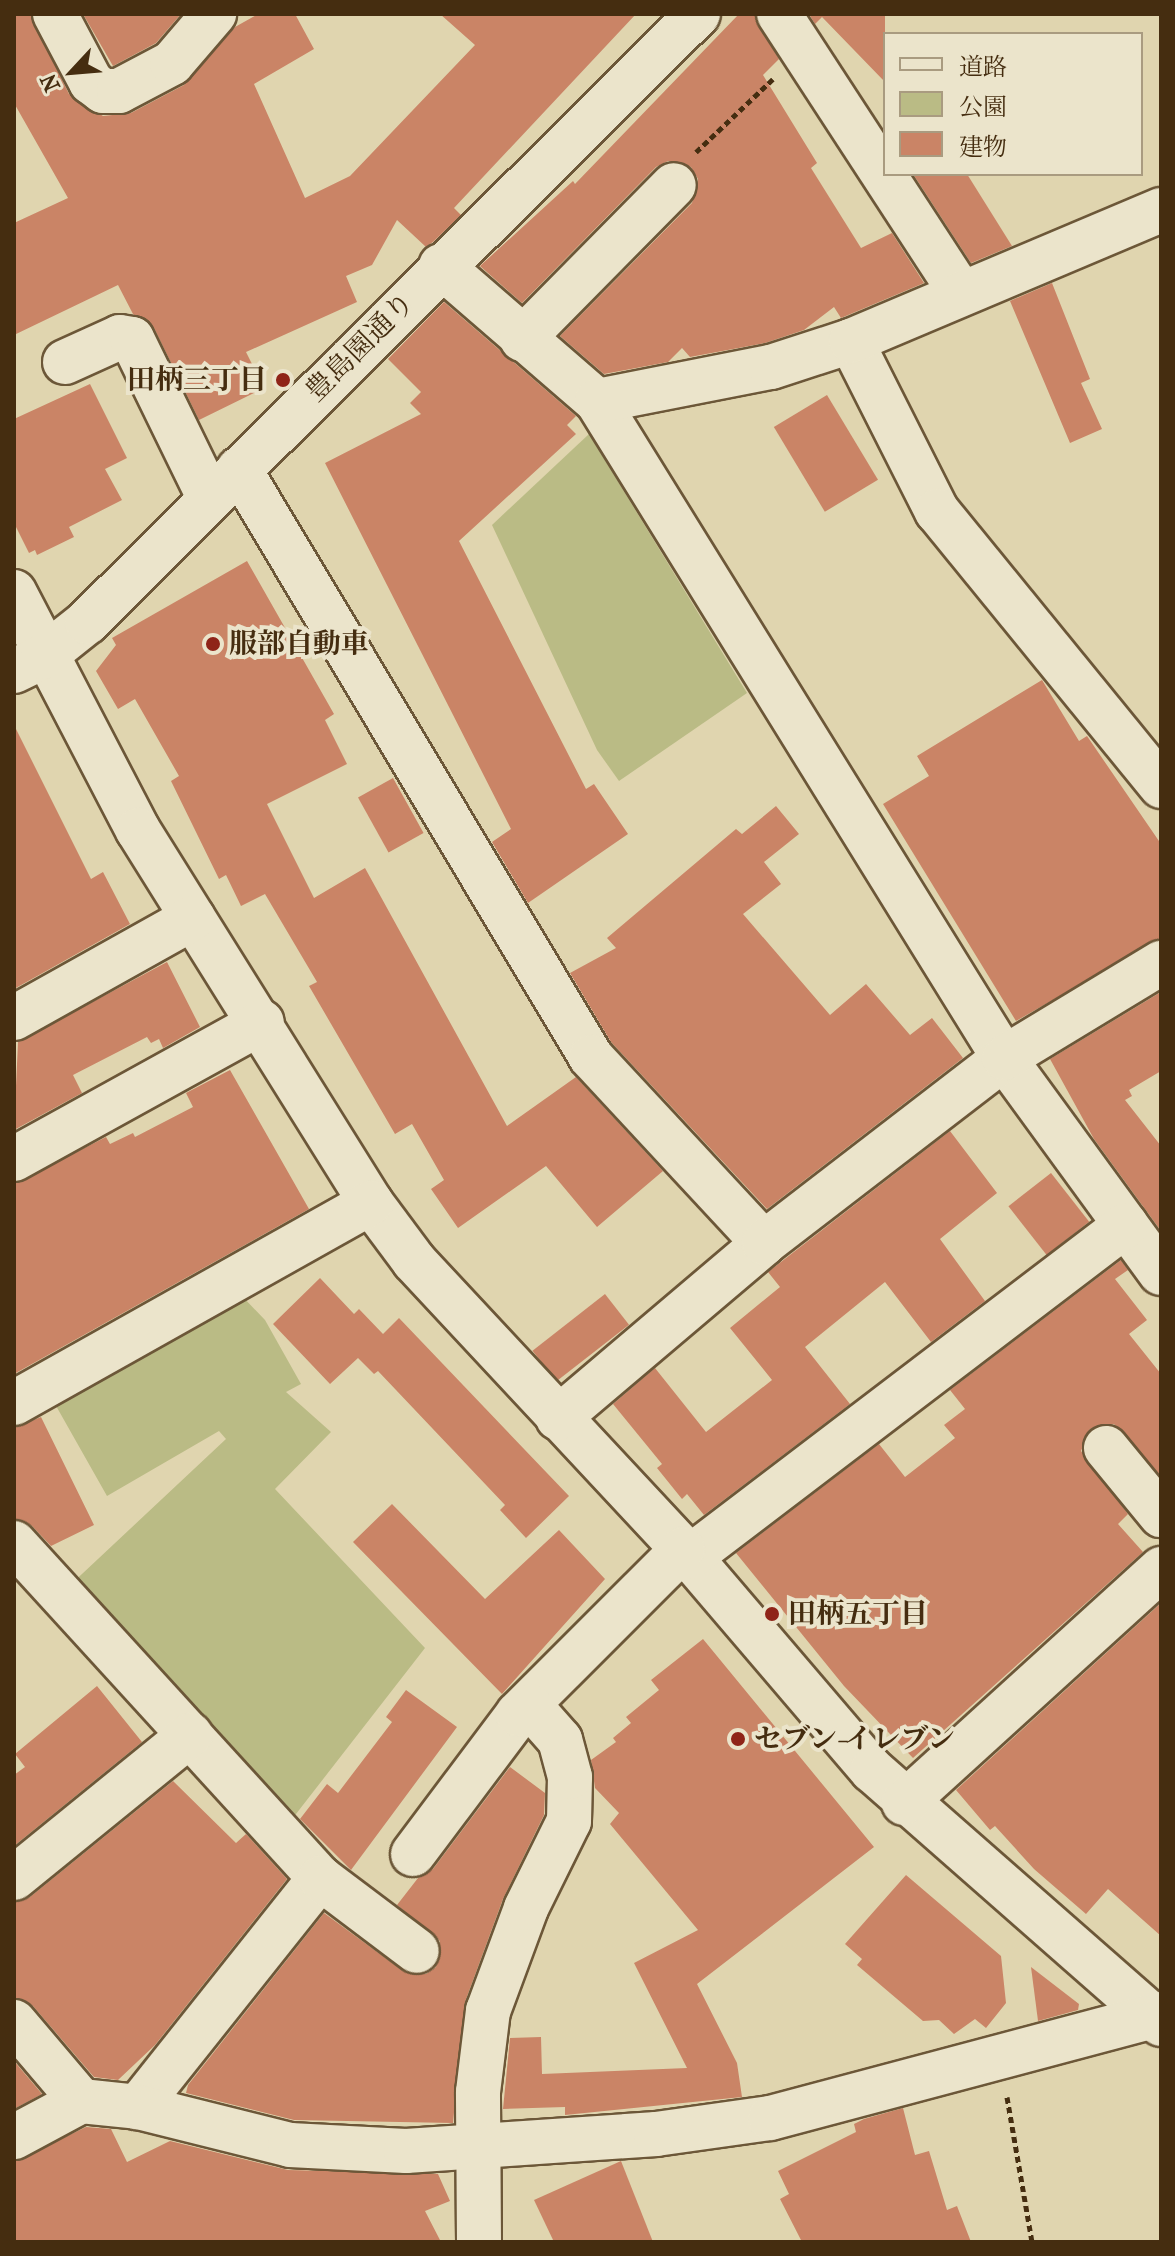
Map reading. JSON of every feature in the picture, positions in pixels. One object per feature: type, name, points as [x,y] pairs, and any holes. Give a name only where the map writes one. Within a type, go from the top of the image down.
[{"type":"street","points":[[55,14],[91,82],[103,91],[119,91],[172,63],[214,14]]},
{"type":"street","name":"豊島園通り","points":[[29,664],[87,622],[441,266],[698,14]]},
{"type":"street","points":[[779,14],[883,173]]},
{"type":"street","points":[[885,176],[960,292]]},
{"type":"street","points":[[522,339],[674,185]]},
{"type":"street","points":[[597,401],[771,367],[851,341],[960,292],[1161,210]]},
{"type":"street","points":[[441,266],[597,401],[1004,1058],[1161,1273]]},
{"type":"street","points":[[65,362],[120,337],[132,339],[591,1057],[764,1243]]},
{"type":"street","points":[[851,341],[937,511],[1161,786]]},
{"type":"street","points":[[14,592],[29,664],[262,1022],[371,1203],[436,1288],[687,1553],[904,1803],[1158,2018]]},
{"type":"street","points":[[14,1018],[193,918]]},
{"type":"street","points":[[558,1418],[764,1243],[1004,1058],[1161,963]]},
{"type":"street","points":[[14,1159],[262,1022]]},
{"type":"street","points":[[14,1403],[371,1203]]},
{"type":"street","points":[[413,1854],[518,1714],[530,1706],[687,1553],[1126,1225]]},
{"type":"street","points":[[1106,1448],[1161,1515]]},
{"type":"street","points":[[14,1543],[320,1878],[417,1951]]},
{"type":"street","points":[[904,1803],[1161,1569]]},
{"type":"street","points":[[479,2242],[478,2092],[488,2011],[526,1908],[569,1821],[570,1777],[560,1740],[530,1706]]},
{"type":"street","points":[[14,1878],[190,1735]]},
{"type":"street","points":[[138,2107],[320,1878]]},
{"type":"street","points":[[14,2137],[81,2101],[138,2107],[290,2145],[406,2151],[656,2134],[770,2118],[1000,2056],[1158,2018]]},
{"type":"street","points":[[14,2022],[81,2101]]},
{"type":"path","points":[[674,185],[677,171],[804,51]]},
{"type":"path","points":[[1000,2056],[1032,2242]]},
{"type":"green space","points":[[589,434],[747,693],[619,781],[597,750],[492,525]]},
{"type":"green space","points":[[241,1295],[265,1320],[301,1384],[286,1392],[331,1432],[275,1489],[425,1648],[289,1823],[66,1589],[226,1439],[219,1431],[107,1496],[51,1397]]},
{"type":"building","points":[[14,14],[30,14],[69,94],[103,116],[131,113],[184,85],[235,27],[258,14],[295,14],[314,49],[254,84],[305,198],[350,176],[475,45],[440,14],[636,14],[454,208],[461,215],[433,242],[426,247],[397,220],[372,265],[346,276],[357,302],[246,352],[264,388],[199,420],[154,328],[133,314],[118,285],[14,335],[14,223],[68,198],[14,103]]},
{"type":"building","points":[[83,14],[181,14],[156,43],[113,66]]},
{"type":"building","points":[[739,14],[754,14],[779,59],[763,75],[817,163],[811,168],[861,248],[892,233],[924,283],[841,318],[834,307],[804,330],[765,343],[690,357],[682,348],[668,362],[604,374],[560,336],[692,203],[698,179],[691,167],[668,161],[656,167],[522,303],[480,266],[573,181],[575,184]]},
{"type":"building","points":[[809,14],[885,14],[883,80],[822,17],[815,24]]},
{"type":"building","points":[[914,176],[968,176],[1012,246],[971,263]]},
{"type":"building","points":[[1052,283],[1090,379],[1081,383],[1102,429],[1070,443],[1010,301]]},
{"type":"building","points":[[444,302],[576,416],[567,425],[576,434],[459,541],[586,789],[594,784],[628,834],[528,903],[492,842],[511,829],[325,463],[421,414],[410,403],[421,392],[388,359]]},
{"type":"building","points":[[90,384],[127,458],[105,469],[122,500],[69,527],[74,537],[37,555],[35,550],[29,553],[14,523],[14,419]]},
{"type":"building","points":[[827,395],[878,480],[825,512],[774,427]]},
{"type":"building","points":[[247,561],[334,714],[325,720],[347,764],[267,804],[314,898],[365,868],[507,1126],[576,1077],[663,1171],[597,1227],[546,1166],[458,1228],[431,1189],[444,1180],[412,1124],[395,1134],[309,986],[317,982],[265,894],[241,906],[226,875],[219,879],[171,781],[179,776],[135,699],[118,709],[96,671],[116,645],[112,638]]},
{"type":"building","points":[[1042,680],[1079,741],[1087,736],[1161,844],[1161,938],[1016,1021],[883,804],[929,776],[917,756]]},
{"type":"building","points":[[14,725],[91,879],[103,872],[130,924],[14,989]]},
{"type":"building","points":[[393,778],[424,833],[389,852],[358,797]]},
{"type":"building","points":[[776,806],[799,834],[764,862],[781,884],[743,914],[830,1015],[866,984],[910,1035],[932,1018],[963,1058],[767,1209],[611,1042],[570,973],[616,948],[607,938],[736,829],[742,834]]},
{"type":"building","points":[[167,962],[200,1027],[163,1048],[159,1039],[151,1043],[147,1037],[73,1075],[82,1093],[14,1130],[18,1042]]},
{"type":"building","points":[[1161,992],[1161,1071],[1129,1090],[1132,1096],[1125,1100],[1161,1146],[1161,1231],[1094,1139],[1050,1059]]},
{"type":"building","points":[[230,1070],[309,1209],[14,1374],[14,1184],[106,1137],[110,1144],[133,1133],[135,1137],[193,1107],[186,1093]]},
{"type":"building","points":[[950,1131],[997,1193],[940,1239],[985,1301],[931,1342],[885,1282],[805,1347],[850,1404],[704,1515],[687,1494],[682,1499],[657,1468],[662,1464],[613,1404],[655,1368],[706,1432],[772,1380],[730,1328],[780,1287],[768,1272]]},
{"type":"building","points":[[1051,1173],[1089,1222],[1047,1255],[1008,1206]]},
{"type":"building","points":[[1121,1260],[1128,1270],[1115,1279],[1147,1320],[1129,1334],[1161,1374],[1161,1476],[1114,1424],[1090,1429],[1081,1451],[1128,1514],[1118,1524],[1143,1552],[913,1758],[844,1686],[736,1553],[879,1444],[905,1477],[955,1438],[944,1425],[965,1409],[950,1390]]},
{"type":"building","points":[[320,1278],[354,1314],[359,1309],[383,1334],[399,1318],[569,1496],[526,1538],[500,1510],[505,1505],[378,1371],[374,1374],[358,1358],[330,1384],[273,1324]]},
{"type":"building","points":[[605,1294],[629,1325],[557,1381],[533,1351]]},
{"type":"building","points":[[41,1417],[94,1525],[51,1546],[32,1526],[14,1519],[14,1428]]},
{"type":"building","points":[[392,1504],[485,1599],[559,1530],[605,1579],[502,1694],[353,1542]]},
{"type":"building","points":[[1161,1603],[1161,1936],[1108,1889],[1086,1914],[1034,1869],[995,1826],[990,1830],[956,1790]]},
{"type":"building","points":[[703,1639],[874,1847],[697,1984],[737,2063],[742,2097],[565,2115],[565,2107],[503,2109],[510,2038],[541,2037],[542,2074],[687,2068],[634,1963],[698,1930],[610,1824],[619,1813],[595,1788],[591,1760],[616,1742],[613,1738],[631,1723],[626,1717],[659,1690],[651,1680]]},
{"type":"building","points":[[97,1686],[142,1742],[14,1846],[14,1775],[25,1767],[15,1754]]},
{"type":"building","points":[[406,1690],[457,1727],[351,1870],[300,1819],[327,1784],[338,1793],[392,1722],[386,1717]]},
{"type":"building","points":[[510,1767],[545,1793],[544,1815],[503,1899],[465,2002],[453,2123],[294,2120],[186,2093],[188,2085],[324,1913],[403,1971],[426,1974],[436,1967],[440,1941],[397,1905],[418,1878],[433,1869]]},
{"type":"building","points":[[173,1781],[236,1843],[246,1834],[287,1879],[155,2045],[118,2080],[94,2077],[33,2006],[14,1998],[14,1902],[30,1897]]},
{"type":"building","points":[[906,1875],[1001,1956],[1006,2003],[986,2028],[975,2019],[954,2034],[939,2020],[923,2021],[857,1965],[862,1959],[845,1944]]},
{"type":"building","points":[[1031,1967],[1079,2004],[1078,2010],[1038,2021]]},
{"type":"building","points":[[14,2061],[42,2094],[14,2109]]},
{"type":"building","points":[[903,2108],[915,2155],[929,2151],[947,2210],[957,2206],[971,2242],[802,2242],[780,2199],[789,2194],[778,2171],[856,2132],[854,2124]]},
{"type":"building","points":[[86,2127],[111,2129],[127,2162],[170,2141],[288,2170],[438,2174],[450,2201],[425,2211],[441,2242],[14,2242],[14,2162]]},
{"type":"building","points":[[621,2161],[653,2242],[554,2242],[534,2200]]},
{"type":"place","name":"田柄三丁目","points":[[283,380]]},
{"type":"place","name":"服部自動車","points":[[213,644]]},
{"type":"place","name":"田柄五丁目","points":[[772,1614]]},
{"type":"place","name":"セブン-イレブン","points":[[738,1739]]}]
